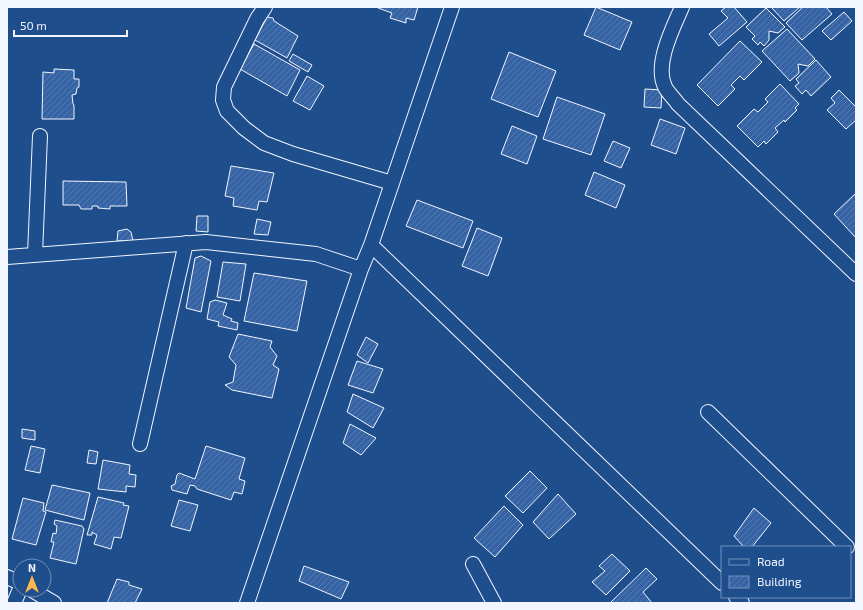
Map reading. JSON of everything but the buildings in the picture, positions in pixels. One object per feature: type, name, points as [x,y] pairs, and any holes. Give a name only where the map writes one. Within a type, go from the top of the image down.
[{"type":"street","points":[[265,7],[224,87],[223,100],[227,111],[244,128],[264,143],[293,154],[392,183]]},
{"type":"street","points":[[247,603],[452,7]]},
{"type":"street","points":[[682,7],[664,53],[662,72],[664,86],[678,104],[856,274]]},
{"type":"street","points":[[35,254],[40,136]]},
{"type":"street","points":[[7,257],[206,242],[316,254],[361,269]]},
{"type":"street","points":[[140,444],[186,243]]},
{"type":"street","points":[[371,245],[721,583]]},
{"type":"street","points":[[708,412],[846,546]]},
{"type":"street","points":[[473,564],[494,603]]}]
